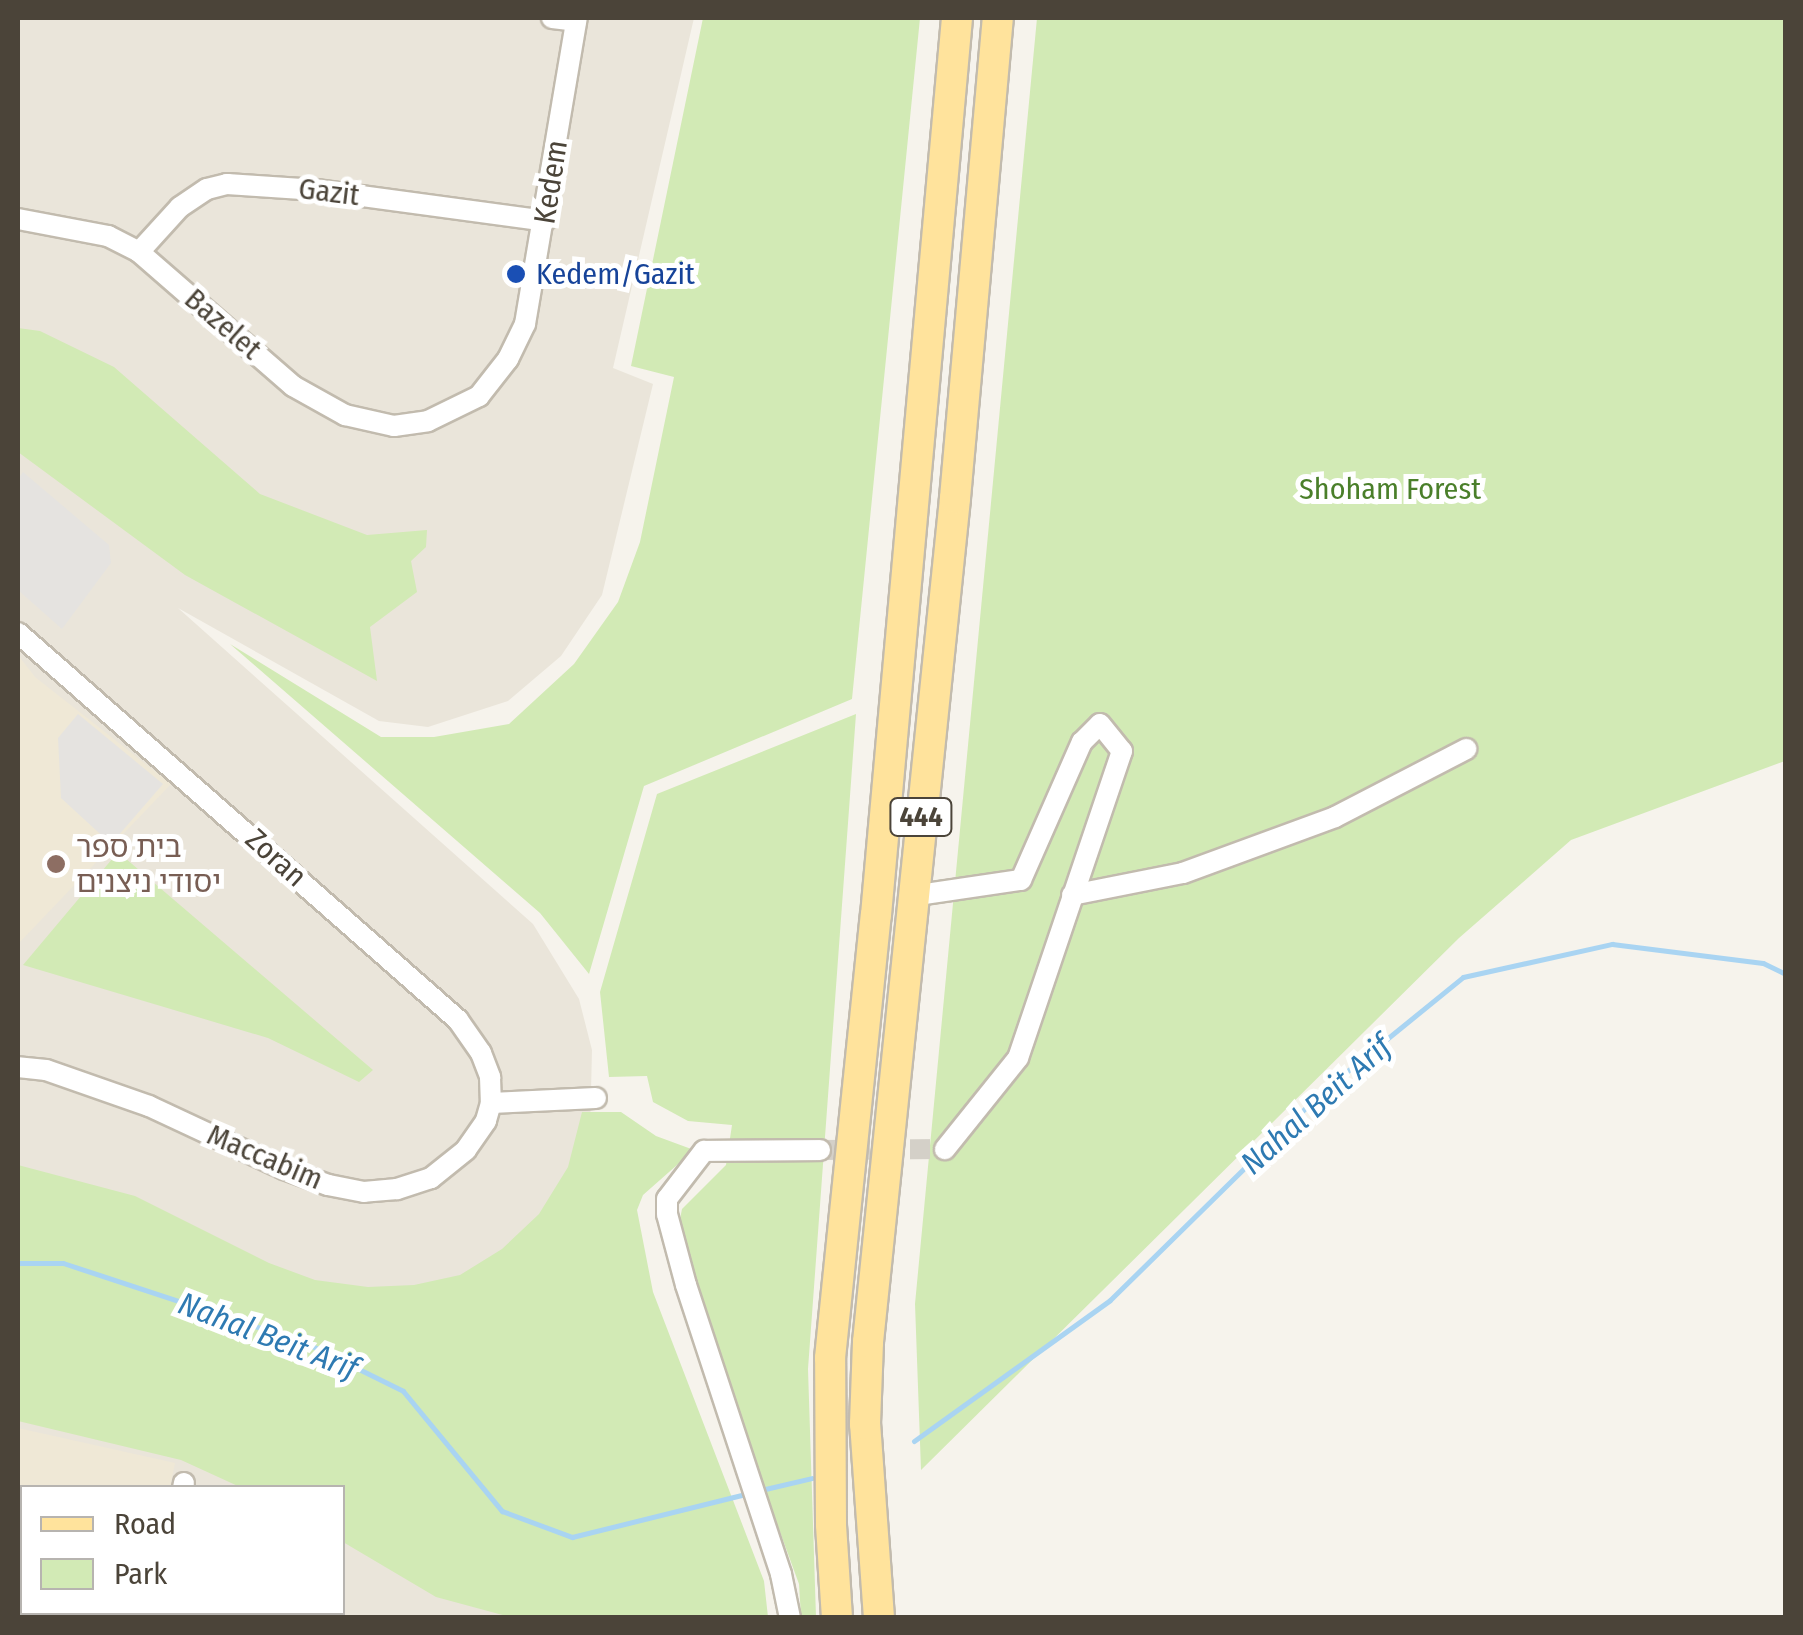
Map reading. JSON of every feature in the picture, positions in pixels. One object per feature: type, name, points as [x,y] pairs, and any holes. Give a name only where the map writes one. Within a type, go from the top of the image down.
[{"type":"main road","name":"444","points":[[837,1618],[830,1486],[830,1358],[876,915],[956,18]]},
{"type":"main road","name":"444","points":[[879,1618],[868,1500],[868,1359],[955,498],[998,18]]},
{"type":"street","points":[[552,18],[577,19]]},
{"type":"street","name":"Kedem","points":[[428,421],[478,396],[508,359],[525,324],[577,19]]},
{"type":"street","name":"Gazit","points":[[139,252],[180,207],[207,189],[227,184],[317,190],[544,221]]},
{"type":"street","name":"Bazelet","points":[[18,219],[108,236],[139,252],[294,386],[345,416],[394,426],[428,421]]},
{"type":"street","name":"Zoran","points":[[18,632],[458,1020],[482,1053],[490,1077],[491,1103]]},
{"type":"street","points":[[912,896],[1021,880],[1082,742],[1100,724],[1122,751],[1018,1058],[945,1149]]},
{"type":"street","points":[[1072,895],[1183,872],[1335,817],[1466,749]]},
{"type":"street","name":"Maccabim","points":[[18,1066],[46,1070],[132,1100],[284,1169],[328,1186],[364,1192],[396,1189],[431,1178],[466,1150],[486,1121],[491,1103]]},
{"type":"street","points":[[491,1103],[596,1098]]},
{"type":"street","points":[[790,1618],[771,1544],[731,1432],[666,1214],[667,1199],[704,1152],[820,1150]]},
{"type":"shaded area","points":[[18,18],[694,18],[613,368],[653,384],[602,595],[561,656],[508,701],[428,727],[379,721],[178,608],[533,924],[579,999],[592,1050],[590,1132],[614,1617],[18,1617]]},
{"type":"shaded area","points":[[23,472],[109,545],[111,563],[62,629],[18,590],[18,479]]},
{"type":"shaded area","name":"בית ספר יסודי ניצנים","points":[[18,655],[35,677],[171,784],[18,944]]},
{"type":"shaded area","points":[[78,714],[163,784],[111,844],[61,798],[58,738]]},
{"type":"shaded area","points":[[18,1428],[175,1463],[170,1485],[20,1485],[20,1615],[140,1615],[18,1617]]},
{"type":"green space","points":[[703,18],[920,18],[852,699],[644,786],[589,974],[540,913],[230,644],[381,737],[434,737],[509,724],[574,664],[618,602],[640,542],[674,377],[631,366]]},
{"type":"green space","name":"Shoham Forest","points":[[1037,18],[1785,18],[1785,761],[1571,840],[1459,938],[921,1470],[915,1304]]},
{"type":"green space","points":[[18,328],[40,331],[114,367],[260,494],[367,535],[427,530],[426,547],[411,561],[417,592],[370,627],[377,681],[185,575],[18,452]]},
{"type":"green space","points":[[856,714],[808,1369],[816,1617],[801,1617],[799,1584],[675,1244],[682,1209],[726,1165],[732,1125],[688,1121],[653,1102],[647,1076],[609,1077],[600,992],[657,794]]},
{"type":"green space","points":[[118,852],[373,1070],[359,1082],[268,1038],[23,965]]},
{"type":"green space","points":[[582,1112],[621,1112],[656,1136],[694,1150],[643,1195],[637,1210],[653,1292],[764,1581],[768,1617],[510,1617],[436,1597],[345,1543],[345,1485],[236,1485],[181,1460],[18,1421],[18,1165],[135,1196],[269,1263],[315,1280],[368,1287],[414,1285],[460,1275],[502,1249],[539,1214],[568,1167]]},
{"type":"waterway","name":"Nahal Beit Arif","points":[[914,1441],[1110,1300],[1324,1090],[1463,977],[1612,944],[1763,963],[1786,974]]},
{"type":"waterway","name":"Nahal Beit Arif","points":[[18,1263],[63,1263],[306,1343],[403,1391],[502,1511],[572,1537],[750,1493]]},
{"type":"waterway","name":"Nahal Beit Arif","points":[[761,1490],[812,1478]]},
{"type":"tunnel","points":[[820,1150],[945,1149]]},
{"type":"place","name":"Kedem/Gazit","points":[[516,274]]},
{"type":"place","name":"בית ספר יסודי ניצנים","points":[[56,864]]}]
